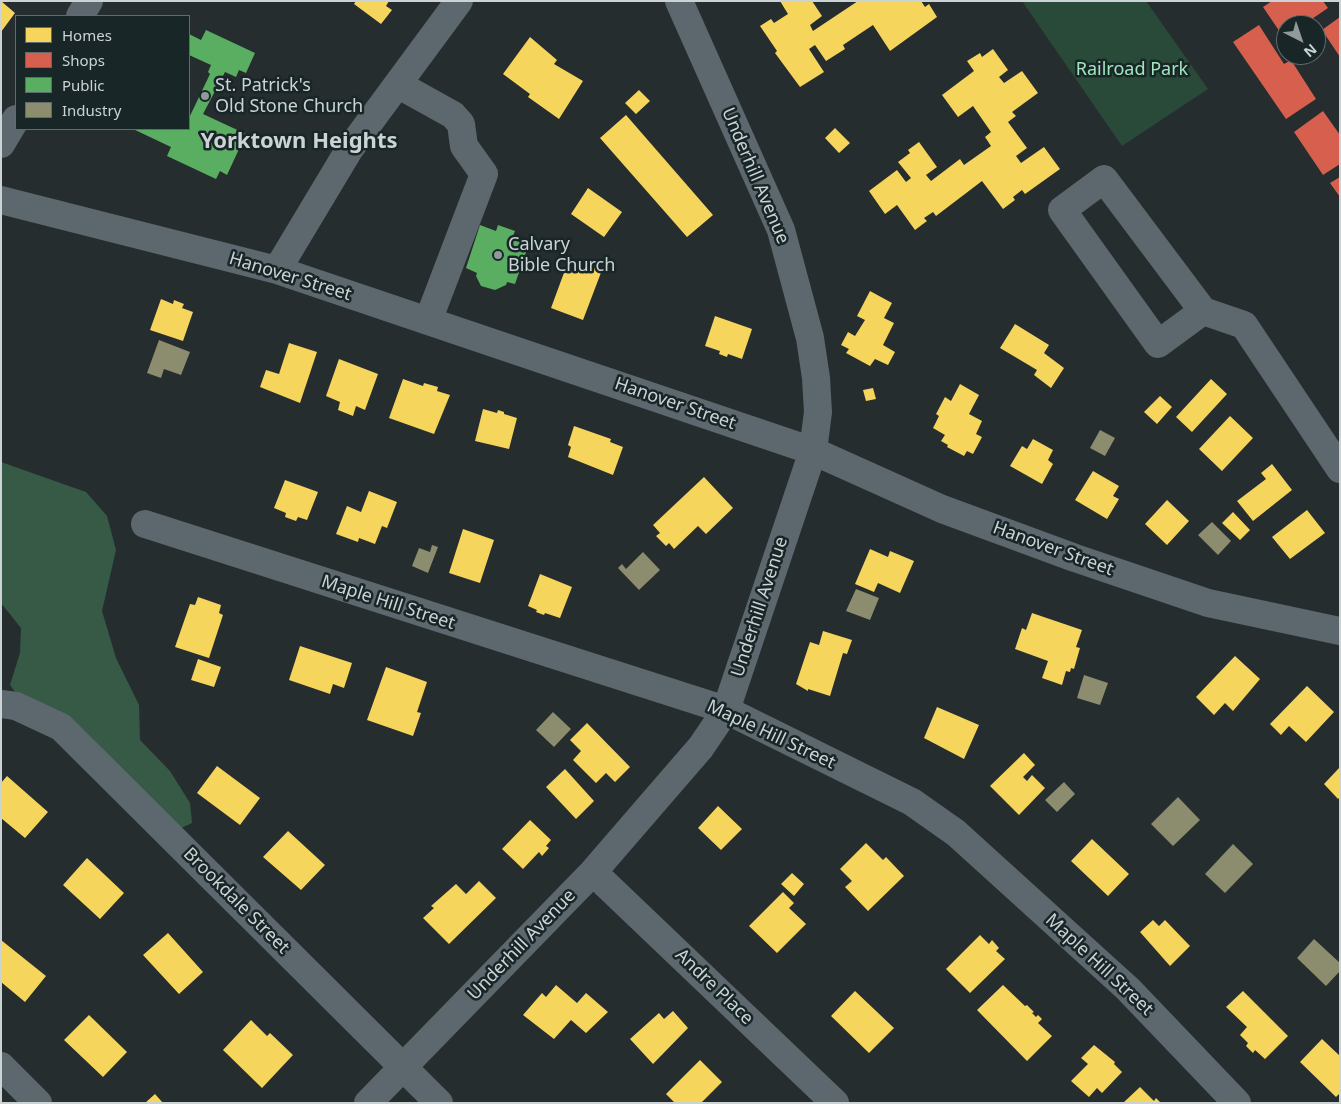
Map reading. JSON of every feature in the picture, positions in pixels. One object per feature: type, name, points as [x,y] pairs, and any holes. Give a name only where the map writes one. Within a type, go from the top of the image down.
[{"type":"street","points":[[277,270],[349,150],[399,85],[459,1]]},
{"type":"street","name":"Underhill Avenue","points":[[368,1103],[593,872],[701,746],[726,710],[813,451],[818,412],[816,378],[810,338],[781,230],[679,1]]},
{"type":"street","points":[[399,85],[452,115],[461,124],[464,146],[484,174],[428,321]]},
{"type":"street","points":[[1,144],[15,121]]},
{"type":"street","points":[[1203,311],[1158,344],[1062,210],[1104,179],[1203,311],[1244,325],[1340,469]]},
{"type":"street","name":"Hanover Street","points":[[1,200],[277,270],[813,451],[942,510],[1085,562],[1208,603],[1340,631]]},
{"type":"street","name":"Maple Hill Street","points":[[146,524],[726,710],[912,802],[956,833],[1128,989],[1235,1102]]},
{"type":"street","name":"Brookdale Street","points":[[14,707],[62,727],[439,1103]]},
{"type":"street","name":"Andre Place","points":[[593,872],[835,1103]]},
{"type":"street","points":[[1,1066],[38,1103]]},
{"type":"green space","name":"Railroad Park","points":[[1022,1],[1146,1],[1208,89],[1122,146]]},
{"type":"green space","points":[[1,462],[86,492],[107,516],[116,550],[102,611],[116,658],[139,705],[140,740],[170,771],[190,803],[192,823],[177,830],[21,700],[10,685],[20,653],[21,628],[1,603]]},
{"type":"building: Homes","points":[[1,1],[15,13],[1,32]]},
{"type":"building: Homes","points":[[356,1],[389,1],[386,6],[392,10],[381,24],[354,4]]},
{"type":"building: Homes","points":[[780,1],[812,1],[822,16],[810,25],[813,31],[858,1],[921,1],[925,7],[929,4],[937,17],[890,51],[873,25],[843,45],[845,49],[826,61],[815,45],[809,49],[824,72],[800,87],[775,53],[777,51],[760,26],[771,19],[774,23],[788,14]]},
{"type":"building: Homes","points":[[530,37],[557,60],[554,64],[583,81],[559,119],[528,97],[530,94],[503,74]]},
{"type":"building: Homes","points":[[993,49],[1008,70],[999,77],[1004,83],[1022,71],[1038,93],[1012,112],[1016,116],[1008,122],[1027,148],[1016,156],[1021,163],[1044,147],[1060,169],[1025,194],[1022,190],[1013,197],[1015,200],[1003,209],[982,181],[936,216],[933,212],[924,218],[927,221],[915,230],[897,205],[885,214],[869,191],[897,170],[906,182],[911,178],[898,162],[910,153],[908,150],[919,142],[937,167],[926,175],[931,181],[960,159],[964,165],[991,146],[985,137],[991,132],[973,106],[958,117],[942,95],[974,71],[967,61],[980,53],[982,57]]},
{"type":"building: Homes","points":[[639,90],[650,101],[636,114],[625,103]]},
{"type":"building: Homes","points":[[626,115],[713,215],[687,237],[600,138]]},
{"type":"building: Homes","points":[[835,128],[850,143],[839,153],[825,138]]},
{"type":"building: Homes","points":[[588,188],[622,212],[604,237],[571,214]]},
{"type":"building: Homes","points":[[573,260],[602,270],[583,320],[551,308],[565,270],[568,272]]},
{"type":"building: Homes","points":[[870,291],[892,303],[884,318],[894,323],[883,345],[895,352],[888,365],[875,359],[870,366],[846,353],[849,349],[841,345],[848,332],[855,336],[865,320],[857,316]]},
{"type":"building: Homes","points":[[161,299],[173,304],[174,300],[184,304],[182,308],[193,312],[183,341],[150,330]]},
{"type":"building: Homes","points":[[715,316],[752,329],[742,359],[728,354],[727,357],[719,354],[720,351],[705,346]]},
{"type":"building: Homes","points":[[1015,324],[1049,345],[1044,353],[1064,368],[1051,388],[1034,375],[1037,370],[1000,348]]},
{"type":"building: Homes","points":[[289,343],[317,352],[300,403],[260,387],[266,370],[279,374]]},
{"type":"building: Homes","points":[[339,359],[378,374],[365,410],[356,406],[353,416],[338,410],[340,402],[326,396]]},
{"type":"building: Homes","points":[[403,379],[423,386],[424,383],[438,387],[437,391],[450,395],[434,434],[389,418]]},
{"type":"building: Homes","points":[[1211,379],[1227,394],[1192,432],[1176,417]]},
{"type":"building: Homes","points":[[960,384],[979,395],[969,414],[982,421],[976,434],[982,437],[973,454],[967,451],[964,456],[947,447],[948,445],[941,441],[945,435],[933,428],[939,416],[936,414],[945,397],[951,401]]},
{"type":"building: Homes","points":[[873,388],[876,399],[866,401],[863,390]]},
{"type":"building: Homes","points":[[1160,396],[1172,407],[1157,424],[1144,412]]},
{"type":"building: Homes","points":[[483,409],[497,413],[498,410],[517,418],[509,449],[475,441]]},
{"type":"building: Homes","points":[[1230,416],[1253,438],[1222,471],[1199,449]]},
{"type":"building: Homes","points":[[574,426],[611,439],[610,442],[623,447],[613,475],[568,457],[571,447],[568,445]]},
{"type":"building: Homes","points":[[1033,439],[1053,450],[1048,460],[1053,464],[1042,484],[1010,466],[1022,446],[1027,449]]},
{"type":"building: Homes","points":[[1272,464],[1292,490],[1253,521],[1237,501],[1266,479],[1261,473]]},
{"type":"building: Homes","points":[[1093,471],[1119,486],[1113,496],[1119,499],[1107,519],[1075,500]]},
{"type":"building: Homes","points":[[704,477],[733,508],[706,534],[698,526],[674,549],[669,543],[666,546],[656,536],[660,533],[653,525]]},
{"type":"building: Homes","points":[[285,480],[318,492],[307,520],[298,517],[296,521],[285,517],[286,513],[274,508]]},
{"type":"building: Homes","points":[[369,491],[397,502],[387,528],[382,526],[375,544],[359,538],[358,542],[336,534],[347,506],[361,512]]},
{"type":"building: Homes","points":[[1167,500],[1189,521],[1167,545],[1145,524]]},
{"type":"building: Homes","points":[[1307,510],[1325,533],[1290,559],[1272,537]]},
{"type":"building: Homes","points":[[1233,512],[1250,530],[1240,540],[1222,523]]},
{"type":"building: Homes","points":[[463,529],[494,540],[480,583],[449,573]]},
{"type":"building: Homes","points":[[870,549],[888,557],[890,551],[914,561],[900,593],[878,583],[874,592],[855,584]]},
{"type":"building: Homes","points":[[540,574],[572,587],[560,618],[536,612],[537,610],[528,606]]},
{"type":"building: Homes","points":[[198,597],[221,605],[219,613],[223,615],[209,658],[175,647],[190,604],[195,605]]},
{"type":"building: Homes","points":[[1032,613],[1082,630],[1076,647],[1080,648],[1074,669],[1071,668],[1070,672],[1066,671],[1062,685],[1042,678],[1048,661],[1015,649],[1022,628],[1026,630]]},
{"type":"building: Homes","points":[[823,631],[852,640],[847,654],[843,653],[830,696],[808,689],[808,691],[796,684],[810,642],[819,645]]},
{"type":"building: Homes","points":[[300,646],[352,663],[344,688],[333,684],[330,694],[289,680]]},
{"type":"building: Homes","points":[[1235,656],[1260,679],[1233,711],[1225,703],[1214,715],[1196,697]]},
{"type":"building: Homes","points":[[198,659],[221,667],[214,687],[191,680]]},
{"type":"building: Homes","points":[[386,667],[427,682],[417,712],[421,713],[413,736],[367,720]]},
{"type":"building: Homes","points":[[1307,686],[1334,712],[1306,742],[1289,726],[1281,735],[1270,724]]},
{"type":"building: Homes","points":[[937,707],[979,725],[964,759],[924,738]]},
{"type":"building: Homes","points":[[587,723],[630,767],[615,782],[606,773],[596,783],[573,760],[581,751],[570,740]]},
{"type":"building: Homes","points":[[1024,753],[1035,765],[1023,777],[1027,781],[1032,775],[1045,788],[1019,815],[990,786]]},
{"type":"building: Homes","points":[[217,766],[260,798],[240,825],[197,793]]},
{"type":"building: Homes","points":[[1340,767],[1340,797],[1338,799],[1324,784]]},
{"type":"building: Homes","points":[[565,769],[594,801],[576,819],[546,787]]},
{"type":"building: Homes","points":[[7,776],[48,812],[25,838],[1,818],[1,783]]},
{"type":"building: Homes","points":[[718,806],[742,829],[721,850],[698,828]]},
{"type":"building: Homes","points":[[530,820],[551,840],[546,846],[549,848],[542,856],[539,852],[523,869],[502,849]]},
{"type":"building: Homes","points":[[288,831],[325,865],[301,890],[263,857]]},
{"type":"building: Homes","points":[[1092,839],[1129,874],[1108,896],[1071,861]]},
{"type":"building: Homes","points":[[866,843],[883,860],[886,857],[904,876],[868,911],[845,887],[852,881],[840,869]]},
{"type":"building: Homes","points":[[87,858],[124,893],[100,919],[63,885]]},
{"type":"building: Homes","points":[[792,873],[804,884],[794,896],[781,884]]},
{"type":"building: Homes","points":[[479,881],[496,898],[449,944],[423,918],[434,908],[431,906],[456,884],[466,894]]},
{"type":"building: Homes","points":[[783,892],[794,903],[789,908],[806,924],[777,953],[749,926]]},
{"type":"building: Homes","points":[[1153,920],[1159,926],[1165,920],[1190,946],[1170,966],[1140,932]]},
{"type":"building: Homes","points":[[168,933],[203,972],[179,994],[143,955]]},
{"type":"building: Homes","points":[[980,935],[989,944],[992,940],[999,948],[996,951],[1005,959],[970,993],[946,969]]},
{"type":"building: Homes","points":[[1,940],[46,976],[25,1002],[1,982]]},
{"type":"building: Homes","points":[[556,985],[577,1003],[586,993],[608,1012],[586,1033],[571,1020],[554,1039],[523,1015],[542,993],[546,997]]},
{"type":"building: Homes","points":[[1003,985],[1025,1006],[1027,1005],[1036,1017],[1038,1015],[1042,1019],[1038,1023],[1052,1036],[1027,1061],[977,1010]]},
{"type":"building: Homes","points":[[855,991],[894,1028],[869,1053],[831,1016]]},
{"type":"building: Homes","points":[[1243,991],[1288,1036],[1265,1059],[1255,1050],[1253,1053],[1246,1046],[1248,1043],[1240,1035],[1247,1027],[1226,1007]]},
{"type":"building: Homes","points":[[673,1011],[688,1028],[653,1064],[630,1039],[659,1013],[664,1019]]},
{"type":"building: Homes","points":[[89,1015],[127,1052],[103,1077],[64,1040]]},
{"type":"building: Homes","points":[[251,1020],[267,1036],[270,1033],[293,1055],[262,1088],[223,1050]]},
{"type":"building: Homes","points":[[1322,1039],[1340,1056],[1340,1093],[1336,1097],[1300,1062]]},
{"type":"building: Homes","points":[[1094,1045],[1115,1062],[1114,1064],[1122,1072],[1102,1093],[1097,1088],[1089,1097],[1071,1081],[1088,1064],[1081,1058]]},
{"type":"building: Homes","points":[[700,1060],[722,1082],[701,1103],[675,1103],[666,1094]]},
{"type":"building: Homes","points":[[1140,1087],[1154,1101],[1156,1098],[1161,1103],[1123,1103]]},
{"type":"building: Homes","points":[[155,1094],[163,1103],[145,1103]]},
{"type":"building: Shops","points":[[1272,1],[1323,1],[1328,8],[1318,15],[1276,15],[1276,26],[1263,7]]},
{"type":"building: Shops","points":[[1340,17],[1340,57],[1326,36],[1326,27]]},
{"type":"building: Shops","points":[[1259,25],[1276,52],[1276,65],[1294,65],[1316,99],[1286,119],[1233,42]]},
{"type":"building: Shops","points":[[1323,111],[1340,135],[1340,164],[1323,175],[1294,132]]},
{"type":"building: Shops","points":[[1340,177],[1340,197],[1330,183]]},
{"type":"building: Public","name":"St. Patrick's Old Stone Church","points":[[206,30],[255,53],[246,73],[239,70],[236,77],[225,72],[203,114],[246,134],[227,175],[220,171],[216,179],[167,156],[171,147],[135,130],[190,130],[190,116],[210,74],[208,72],[211,65],[190,55],[190,34],[201,40]]},
{"type":"building: Public","name":"Calvary Bible Church","points":[[480,225],[496,231],[498,225],[515,231],[513,236],[530,241],[515,284],[507,282],[506,285],[495,290],[481,286],[476,276],[477,273],[466,268]]},
{"type":"building: Industry","points":[[159,340],[190,352],[181,375],[164,369],[161,378],[147,373]]},
{"type":"building: Industry","points":[[1100,430],[1115,438],[1105,456],[1090,448]]},
{"type":"building: Industry","points":[[1212,522],[1231,541],[1218,555],[1198,535]]},
{"type":"building: Industry","points":[[432,545],[438,547],[428,573],[412,566],[419,548],[430,552]]},
{"type":"building: Industry","points":[[643,552],[660,570],[639,590],[618,568],[622,564],[626,569]]},
{"type":"building: Industry","points":[[856,589],[879,598],[870,620],[846,611]]},
{"type":"building: Industry","points":[[1084,675],[1108,683],[1100,705],[1077,698]]},
{"type":"building: Industry","points":[[553,712],[571,729],[554,747],[536,730]]},
{"type":"building: Industry","points":[[1064,782],[1075,794],[1057,812],[1045,800]]},
{"type":"building: Industry","points":[[1178,797],[1200,820],[1173,846],[1151,824]]},
{"type":"building: Industry","points":[[1233,844],[1253,864],[1225,893],[1205,874]]},
{"type":"building: Industry","points":[[1314,939],[1340,963],[1340,971],[1326,986],[1297,958]]},
{"type":"place","name":"St. Patrick's Old Stone Church","points":[[205,96]]},
{"type":"place","name":"Calvary Bible Church","points":[[498,255]]},
{"type":"district","name":"Yorktown Heights","points":[[299,142]]}]
